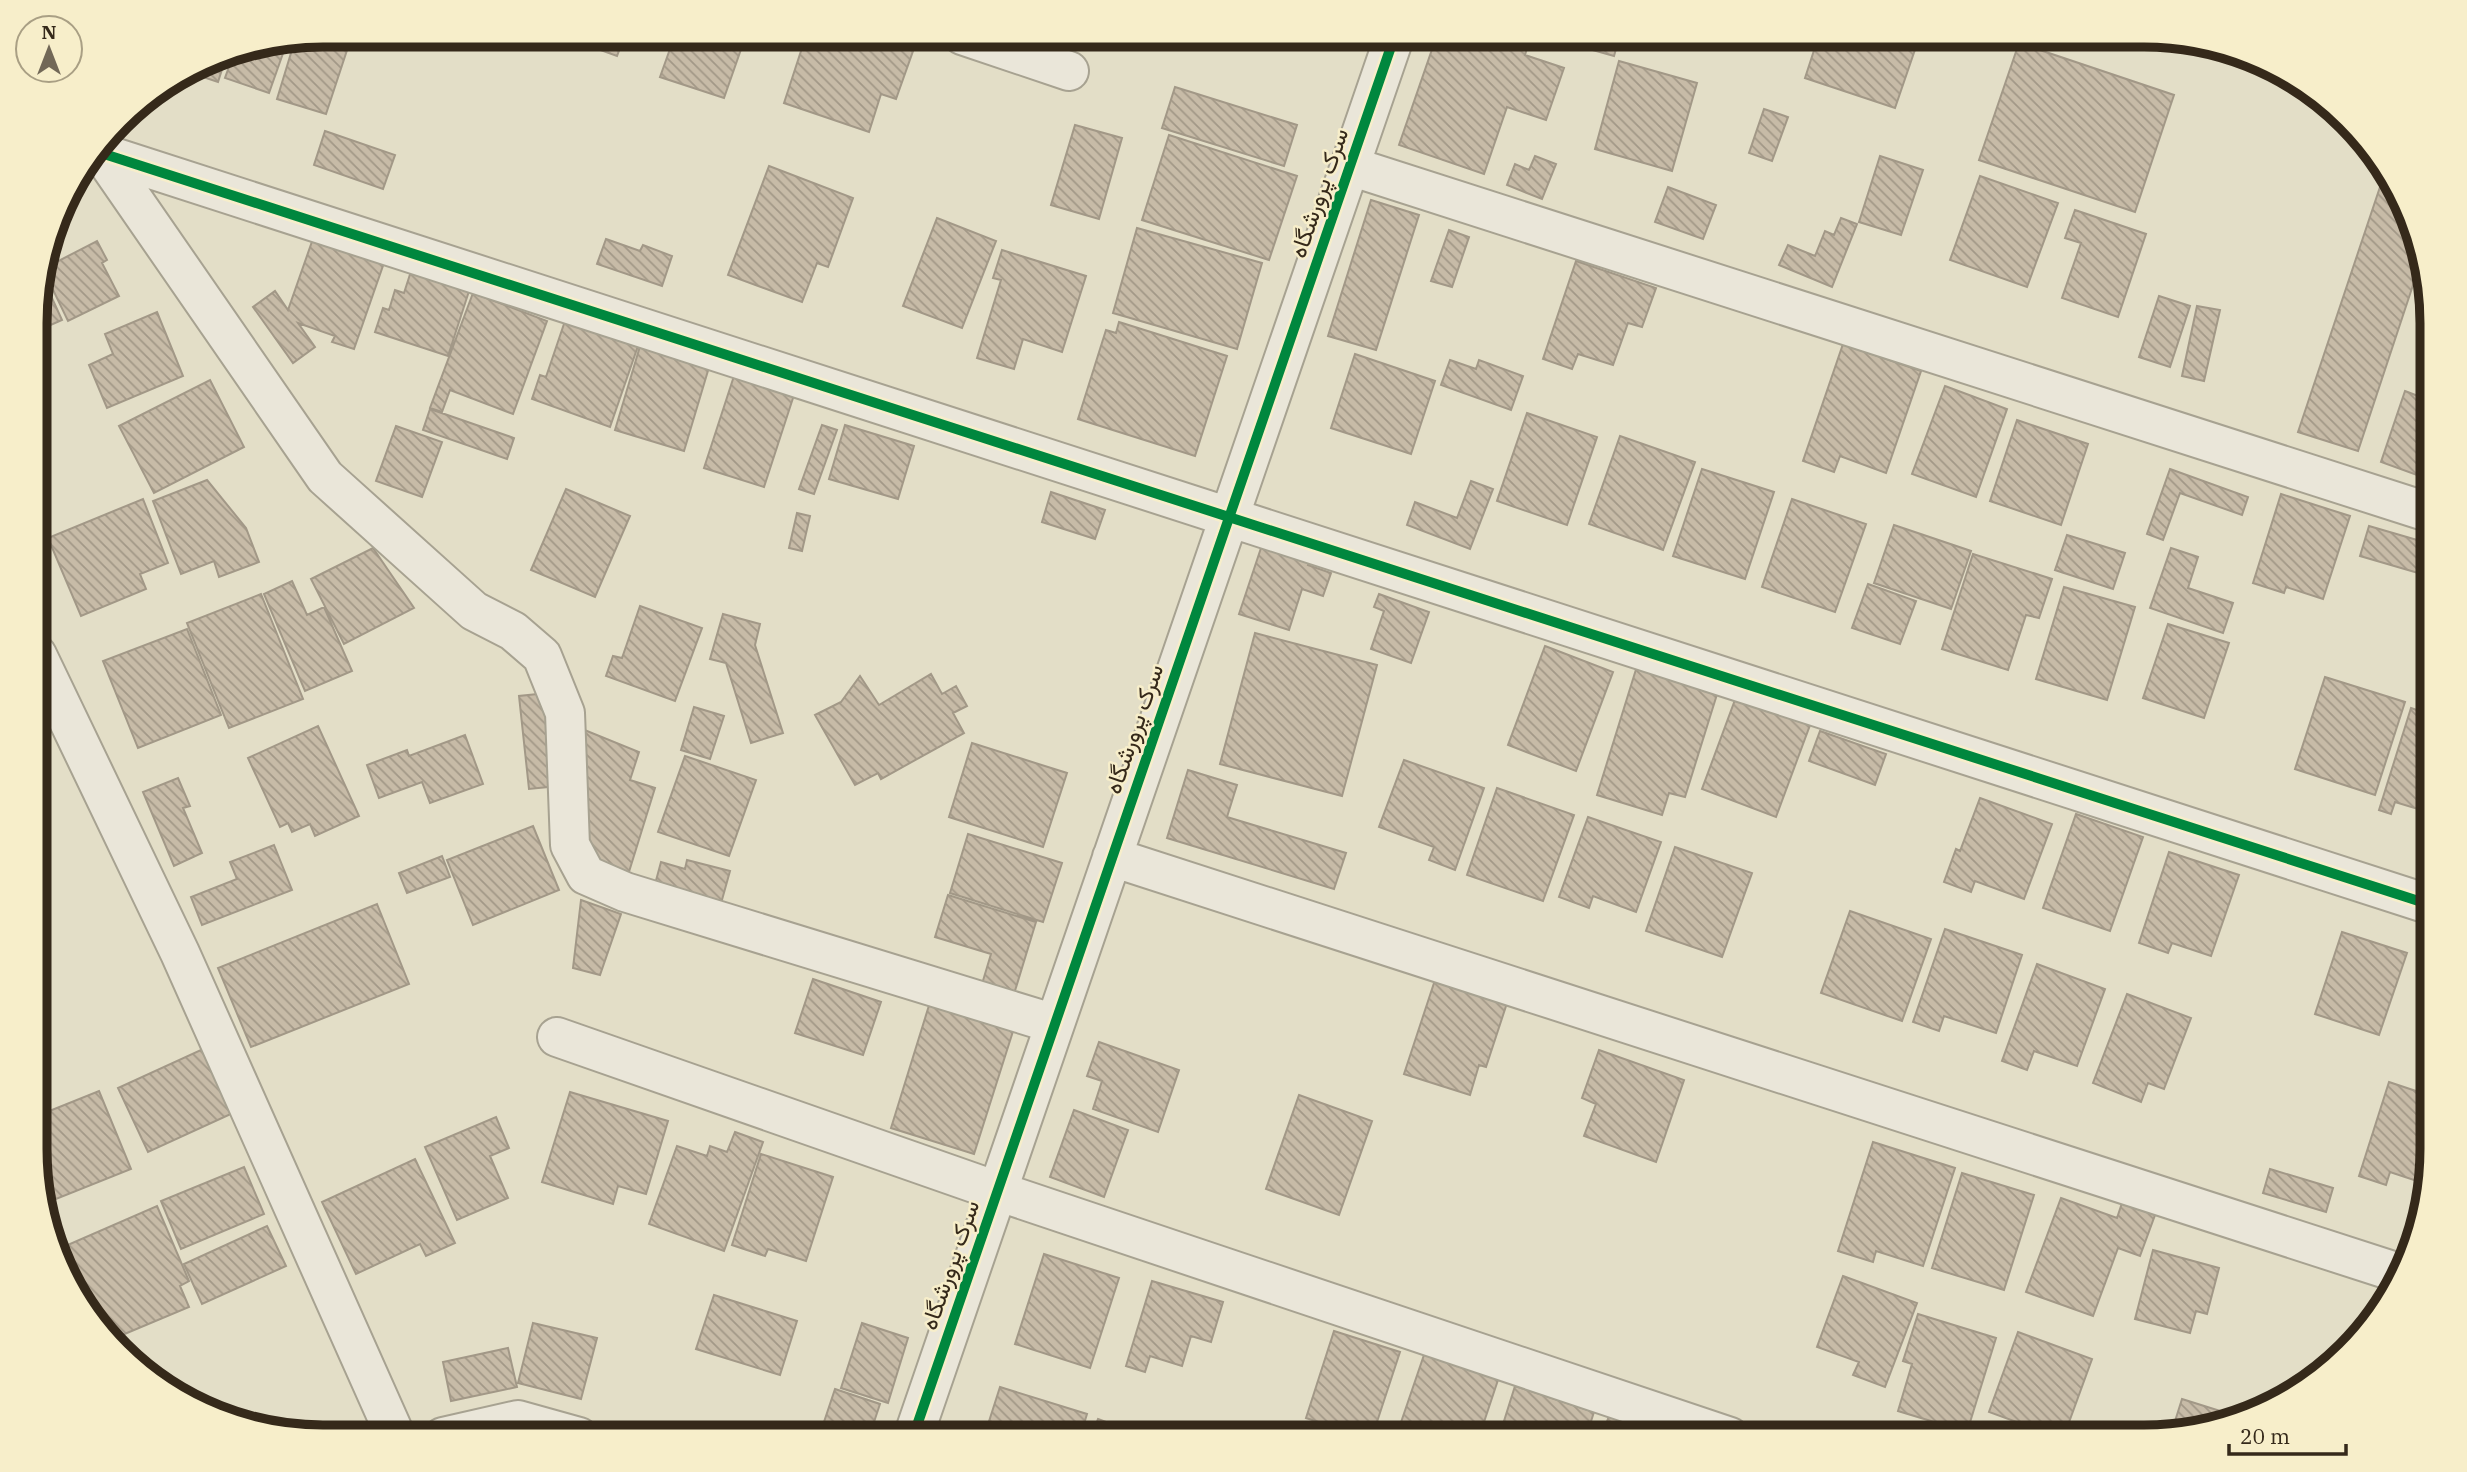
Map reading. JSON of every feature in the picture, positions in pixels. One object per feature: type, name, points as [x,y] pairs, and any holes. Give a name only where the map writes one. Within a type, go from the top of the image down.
[{"type":"street","points":[[998,47],[1069,71]]},
{"type":"street","name":"سرک پرورشگاه","points":[[917,1425],[1391,47]]},
{"type":"street","points":[[105,154],[2420,901]]},
{"type":"street","points":[[103,157],[325,477],[474,611],[513,631],[542,656],[565,713],[569,845],[586,875],[625,892],[1055,1024]]},
{"type":"street","points":[[1350,166],[2420,509]]},
{"type":"street","points":[[47,676],[180,953],[391,1425]]},
{"type":"street","points":[[1112,857],[2391,1270]]},
{"type":"street","points":[[557,1037],[997,1191],[1694,1425]]},
{"type":"street","points":[[496,1425],[518,1420],[536,1425]]},
{"type":"building","points":[[348,47],[326,114],[277,99],[292,49]]},
{"type":"building","points":[[592,47],[620,47],[617,56]]},
{"type":"building","points":[[671,47],[742,47],[724,98],[660,77]]},
{"type":"building","points":[[902,47],[913,51],[896,99],[881,94],[869,132],[784,103],[802,48]]},
{"type":"building","points":[[1433,47],[1527,47],[1525,55],[1564,68],[1546,120],[1507,107],[1484,174],[1399,145]]},
{"type":"building","points":[[1582,47],[1617,47],[1614,56]]},
{"type":"building","points":[[1815,47],[1916,47],[1895,108],[1805,78]]},
{"type":"building","points":[[2018,47],[2031,47],[2174,95],[2135,212],[1979,160]]},
{"type":"building","points":[[284,50],[269,93],[225,78],[230,63]]},
{"type":"building","points":[[1619,61],[1697,83],[1672,171],[1595,149]]},
{"type":"building","points":[[223,66],[218,82],[201,76]]},
{"type":"building","points":[[1175,87],[1297,125],[1284,166],[1162,128]]},
{"type":"building","points":[[1764,109],[1788,117],[1772,161],[1749,153]]},
{"type":"building","points":[[1075,125],[1122,138],[1099,219],[1051,205]]},
{"type":"building","points":[[325,131],[395,155],[383,189],[314,165]]},
{"type":"building","points":[[1169,135],[1297,176],[1269,260],[1142,220]]},
{"type":"building","points":[[1535,156],[1556,164],[1542,199],[1507,185],[1515,164],[1529,170]]},
{"type":"building","points":[[1880,156],[1923,170],[1901,235],[1859,222]]},
{"type":"building","points":[[769,166],[853,198],[828,267],[817,263],[802,302],[728,275]]},
{"type":"building","points":[[1980,176],[2058,203],[2027,287],[1950,260]]},
{"type":"building","points":[[2381,183],[2399,217],[2415,278],[2358,451],[2298,432]]},
{"type":"building","points":[[1668,187],[1716,205],[1703,239],[1655,222]]},
{"type":"building","points":[[1371,200],[1419,215],[1376,350],[1328,336]]},
{"type":"building","points":[[2075,210],[2146,234],[2118,317],[2062,298],[2081,243],[2065,238]]},
{"type":"building","points":[[937,218],[996,241],[962,328],[903,306]]},
{"type":"building","points":[[1841,218],[1857,224],[1832,287],[1779,265],[1788,245],[1815,256],[1825,231],[1834,235]]},
{"type":"building","points":[[1137,228],[1262,263],[1237,349],[1113,313]]},
{"type":"building","points":[[1449,230],[1469,237],[1452,287],[1431,281]]},
{"type":"building","points":[[315,233],[386,257],[354,349],[332,342],[335,336],[298,323],[315,347],[293,363],[253,307],[275,291],[288,310]]},
{"type":"building","points":[[606,239],[640,251],[643,245],[672,256],[662,286],[597,264]]},
{"type":"building","points":[[97,241],[107,260],[102,263],[119,296],[68,321],[50,284],[54,263]]},
{"type":"building","points":[[1002,250],[1086,276],[1062,352],[1023,339],[1014,369],[977,358],[1001,280],[993,278]]},
{"type":"building","points":[[1576,261],[1656,288],[1642,327],[1628,323],[1613,365],[1578,354],[1572,369],[1543,359]]},
{"type":"building","points":[[413,265],[471,285],[448,356],[375,332],[383,308],[389,310],[395,290],[404,293]]},
{"type":"building","points":[[49,292],[62,320],[47,327]]},
{"type":"building","points":[[473,293],[547,321],[513,414],[450,390],[442,412],[430,408]]},
{"type":"building","points":[[2159,296],[2190,306],[2170,367],[2139,357]]},
{"type":"building","points":[[2197,306],[2220,310],[2204,381],[2182,376]]},
{"type":"building","points":[[157,312],[183,376],[107,408],[89,365],[113,354],[105,334]]},
{"type":"building","points":[[566,318],[639,343],[610,427],[532,399],[540,375],[546,377]]},
{"type":"building","points":[[1119,322],[1227,356],[1195,456],[1078,419],[1106,330],[1116,333]]},
{"type":"building","points":[[641,343],[710,364],[684,451],[615,430]]},
{"type":"building","points":[[1843,344],[1921,371],[1886,473],[1840,456],[1834,472],[1803,461]]},
{"type":"building","points":[[1355,354],[1435,381],[1411,454],[1331,428]]},
{"type":"building","points":[[1450,360],[1476,369],[1479,360],[1523,376],[1511,410],[1441,385]]},
{"type":"building","points":[[734,376],[794,395],[764,487],[704,468]]},
{"type":"building","points":[[210,380],[244,447],[154,493],[119,426]]},
{"type":"building","points":[[1945,386],[2007,409],[1976,497],[1912,474]]},
{"type":"building","points":[[2405,391],[2420,397],[2420,476],[2381,462]]},
{"type":"building","points":[[430,409],[514,438],[507,459],[423,430]]},
{"type":"building","points":[[1527,413],[1597,437],[1567,525],[1497,501]]},
{"type":"building","points":[[2017,420],[2088,444],[2061,525],[1990,501]]},
{"type":"building","points":[[822,425],[837,430],[814,494],[799,489]]},
{"type":"building","points":[[845,425],[914,446],[898,499],[829,479]]},
{"type":"building","points":[[396,426],[442,442],[422,497],[376,481]]},
{"type":"building","points":[[1620,436],[1695,462],[1663,550],[1589,524]]},
{"type":"building","points":[[1702,469],[1774,492],[1745,579],[1673,556]]},
{"type":"building","points":[[2170,469],[2248,497],[2242,515],[2180,493],[2163,540],[2147,534]]},
{"type":"building","points":[[207,480],[246,528],[259,562],[219,577],[214,561],[181,574],[153,501]]},
{"type":"building","points":[[1471,481],[1493,489],[1470,549],[1407,525],[1415,502],[1457,518]]},
{"type":"building","points":[[566,489],[630,516],[595,597],[531,570]]},
{"type":"building","points":[[1051,492],[1105,510],[1095,539],[1042,522]]},
{"type":"building","points":[[2281,494],[2350,516],[2323,599],[2286,587],[2284,593],[2253,583]]},
{"type":"building","points":[[143,499],[168,563],[140,574],[146,589],[81,616],[48,538]]},
{"type":"building","points":[[1792,499],[1866,524],[1835,612],[1762,587]]},
{"type":"building","points":[[797,513],[810,516],[802,551],[789,548]]},
{"type":"building","points":[[1894,525],[1971,551],[1951,609],[1874,583]]},
{"type":"building","points":[[2369,526],[2420,541],[2420,574],[2360,556]]},
{"type":"building","points":[[2067,535],[2125,553],[2113,589],[2055,570]]},
{"type":"building","points":[[1263,542],[1310,558],[1308,565],[1331,573],[1323,596],[1302,589],[1289,630],[1239,614]]},
{"type":"building","points":[[373,548],[414,608],[344,644],[311,579]]},
{"type":"building","points":[[2171,548],[2198,557],[2188,588],[2233,603],[2223,633],[2150,608]]},
{"type":"building","points":[[1973,554],[2052,579],[2039,618],[2026,615],[2008,670],[1942,649]]},
{"type":"building","points":[[292,581],[307,615],[324,607],[352,671],[305,691],[264,594]]},
{"type":"building","points":[[1868,584],[1916,601],[1900,644],[1852,628]]},
{"type":"building","points":[[2064,587],[2135,607],[2107,700],[2036,679]]},
{"type":"building","points":[[261,594],[303,699],[229,728],[187,623]]},
{"type":"building","points":[[1379,594],[1429,612],[1411,663],[1371,649],[1384,611],[1374,607]]},
{"type":"building","points":[[640,606],[702,628],[675,701],[606,676],[613,656],[622,658]]},
{"type":"building","points":[[723,614],[760,624],[755,645],[783,733],[751,743],[726,663],[710,659]]},
{"type":"building","points":[[2168,624],[2229,643],[2204,718],[2143,698]]},
{"type":"building","points":[[187,629],[221,715],[138,748],[103,661]]},
{"type":"building","points":[[1255,633],[1377,665],[1342,796],[1220,764]]},
{"type":"building","points":[[1545,646],[1613,672],[1576,771],[1508,745]]},
{"type":"building","points":[[1638,663],[1719,688],[1685,797],[1669,793],[1662,815],[1597,795]]},
{"type":"building","points":[[931,674],[942,694],[956,686],[967,706],[953,713],[964,733],[881,779],[878,773],[855,785],[815,715],[841,702],[860,676],[879,705]]},
{"type":"building","points":[[2325,677],[2405,702],[2375,795],[2295,769]]},
{"type":"building","points":[[1739,689],[1813,717],[1776,817],[1702,789]]},
{"type":"building","points":[[547,693],[558,786],[529,789],[519,696]]},
{"type":"building","points":[[694,707],[724,716],[710,759],[681,750]]},
{"type":"building","points":[[2411,708],[2420,711],[2420,810],[2395,802],[2391,814],[2379,810]]},
{"type":"building","points":[[318,726],[359,816],[315,836],[310,824],[292,832],[288,823],[280,827],[248,758]]},
{"type":"building","points":[[582,729],[639,752],[630,780],[655,788],[628,875],[590,864]]},
{"type":"building","points":[[1820,731],[1886,754],[1875,785],[1809,761]]},
{"type":"building","points":[[465,735],[483,784],[430,803],[422,782],[379,798],[367,765],[407,750],[409,756]]},
{"type":"building","points":[[972,743],[1067,773],[1043,847],[949,817]]},
{"type":"building","points":[[685,756],[756,780],[729,856],[658,832]]},
{"type":"building","points":[[1404,760],[1484,788],[1455,870],[1429,860],[1434,847],[1379,827]]},
{"type":"building","points":[[1188,770],[1237,785],[1227,817],[1346,853],[1334,889],[1167,838]]},
{"type":"building","points":[[178,778],[190,806],[183,808],[202,853],[174,866],[143,792]]},
{"type":"building","points":[[1497,788],[1574,815],[1543,901],[1467,875]]},
{"type":"building","points":[[1980,798],[2052,824],[2024,899],[1975,881],[1971,892],[1944,882],[1956,849],[1960,851]]},
{"type":"building","points":[[2076,814],[2143,837],[2110,931],[2043,908]]},
{"type":"building","points":[[1588,817],[1661,842],[1636,912],[1593,896],[1589,908],[1559,897]]},
{"type":"building","points":[[533,826],[559,890],[473,925],[447,860]]},
{"type":"building","points":[[968,834],[1062,863],[1043,922],[950,893]]},
{"type":"building","points":[[274,845],[292,890],[202,925],[191,897],[237,879],[230,862]]},
{"type":"building","points":[[1675,847],[1752,873],[1722,957],[1646,931]]},
{"type":"building","points":[[2169,852],[2239,875],[2211,956],[2172,943],[2168,953],[2139,943]]},
{"type":"building","points":[[442,856],[450,877],[407,893],[399,873]]},
{"type":"building","points":[[687,860],[730,871],[720,907],[654,888],[661,862],[685,869]]},
{"type":"building","points":[[948,895],[1036,922],[1014,994],[982,984],[991,954],[935,937]]},
{"type":"building","points":[[581,900],[621,914],[600,975],[573,968]]},
{"type":"building","points":[[377,904],[409,984],[251,1047],[218,968]]},
{"type":"building","points":[[1850,911],[1931,939],[1902,1021],[1821,993]]},
{"type":"building","points":[[1945,929],[2022,955],[1996,1033],[1944,1016],[1939,1031],[1913,1022]]},
{"type":"building","points":[[2342,932],[2407,953],[2379,1035],[2315,1014]]},
{"type":"building","points":[[2037,964],[2105,989],[2077,1066],[2034,1051],[2027,1070],[2002,1061]]},
{"type":"building","points":[[1436,977],[1508,1000],[1486,1067],[1479,1065],[1470,1095],[1404,1074]]},
{"type":"building","points":[[813,979],[881,1002],[863,1055],[795,1033]]},
{"type":"building","points":[[2127,994],[2191,1018],[2164,1089],[2148,1083],[2141,1102],[2093,1083]]},
{"type":"building","points":[[931,999],[1015,1025],[974,1154],[891,1128]]},
{"type":"building","points":[[1099,1042],[1179,1070],[1158,1132],[1093,1109],[1102,1081],[1087,1076]]},
{"type":"building","points":[[203,1049],[233,1113],[148,1152],[118,1088]]},
{"type":"building","points":[[1599,1050],[1684,1080],[1656,1162],[1584,1136],[1596,1104],[1582,1098]]},
{"type":"building","points":[[2389,1082],[2420,1092],[2417,1181],[2390,1172],[2386,1185],[2359,1176]]},
{"type":"building","points":[[99,1091],[131,1169],[56,1199],[50,1185],[48,1167],[47,1112]]},
{"type":"building","points":[[570,1092],[668,1121],[646,1194],[618,1186],[613,1204],[542,1182]]},
{"type":"building","points":[[1299,1095],[1372,1121],[1339,1215],[1266,1189]]},
{"type":"building","points":[[1074,1110],[1128,1130],[1104,1197],[1050,1177]]},
{"type":"building","points":[[496,1117],[509,1148],[490,1156],[508,1198],[457,1220],[425,1147]]},
{"type":"building","points":[[735,1132],[763,1142],[724,1251],[649,1224],[677,1146],[707,1156],[710,1146],[727,1152]]},
{"type":"building","points":[[1873,1142],[1955,1168],[1923,1266],[1876,1251],[1873,1262],[1838,1251]]},
{"type":"building","points":[[761,1154],[833,1177],[806,1261],[768,1249],[765,1256],[732,1245]]},
{"type":"building","points":[[415,1159],[455,1243],[426,1256],[420,1244],[356,1274],[322,1202]]},
{"type":"building","points":[[244,1167],[264,1214],[181,1249],[161,1201]]},
{"type":"building","points":[[2270,1169],[2333,1188],[2326,1212],[2263,1193]]},
{"type":"building","points":[[1962,1173],[2034,1195],[2004,1290],[1932,1268]]},
{"type":"building","points":[[2061,1198],[2117,1218],[2122,1203],[2155,1215],[2140,1256],[2118,1248],[2093,1316],[2026,1292]]},
{"type":"building","points":[[157,1206],[189,1281],[180,1286],[189,1307],[120,1336],[84,1287],[65,1246]]},
{"type":"building","points":[[267,1226],[286,1266],[202,1304],[184,1264]]},
{"type":"building","points":[[2153,1250],[2219,1268],[2207,1314],[2196,1311],[2190,1333],[2135,1319]]},
{"type":"building","points":[[1044,1254],[1119,1278],[1090,1368],[1015,1344]]},
{"type":"building","points":[[1843,1276],[1917,1303],[1885,1387],[1853,1375],[1859,1362],[1817,1347]]},
{"type":"building","points":[[1152,1281],[1223,1302],[1211,1342],[1191,1336],[1182,1366],[1150,1356],[1145,1372],[1126,1366]]},
{"type":"building","points":[[714,1295],[797,1321],[780,1375],[696,1349]]},
{"type":"building","points":[[1918,1314],[1996,1338],[1969,1425],[1944,1425],[1898,1411],[1912,1364],[1903,1361]]},
{"type":"building","points":[[533,1323],[597,1338],[581,1399],[518,1383]]},
{"type":"building","points":[[862,1323],[908,1338],[888,1403],[841,1388]]},
{"type":"building","points":[[1334,1331],[1400,1352],[1376,1425],[1328,1425],[1306,1418]]},
{"type":"building","points":[[2018,1332],[2092,1359],[2068,1425],[2025,1425],[1989,1412]]},
{"type":"building","points":[[508,1348],[517,1387],[451,1401],[443,1362]]},
{"type":"building","points":[[1425,1352],[1499,1377],[1483,1425],[1400,1425]]},
{"type":"building","points":[[1515,1386],[1594,1412],[1590,1425],[1503,1425]]},
{"type":"building","points":[[1000,1387],[1087,1414],[1084,1425],[988,1425]]},
{"type":"building","points":[[835,1389],[880,1404],[873,1425],[823,1425]]},
{"type":"building","points":[[2182,1399],[2225,1412],[2198,1419],[2175,1423]]},
{"type":"building","points":[[1611,1411],[1646,1425],[1606,1425]]},
{"type":"building","points":[[1098,1419],[1114,1425],[1096,1425]]},
{"type":"cycle path","points":[[917,1425],[1391,47]]},
{"type":"cycle path","points":[[105,154],[2420,901]]}]
